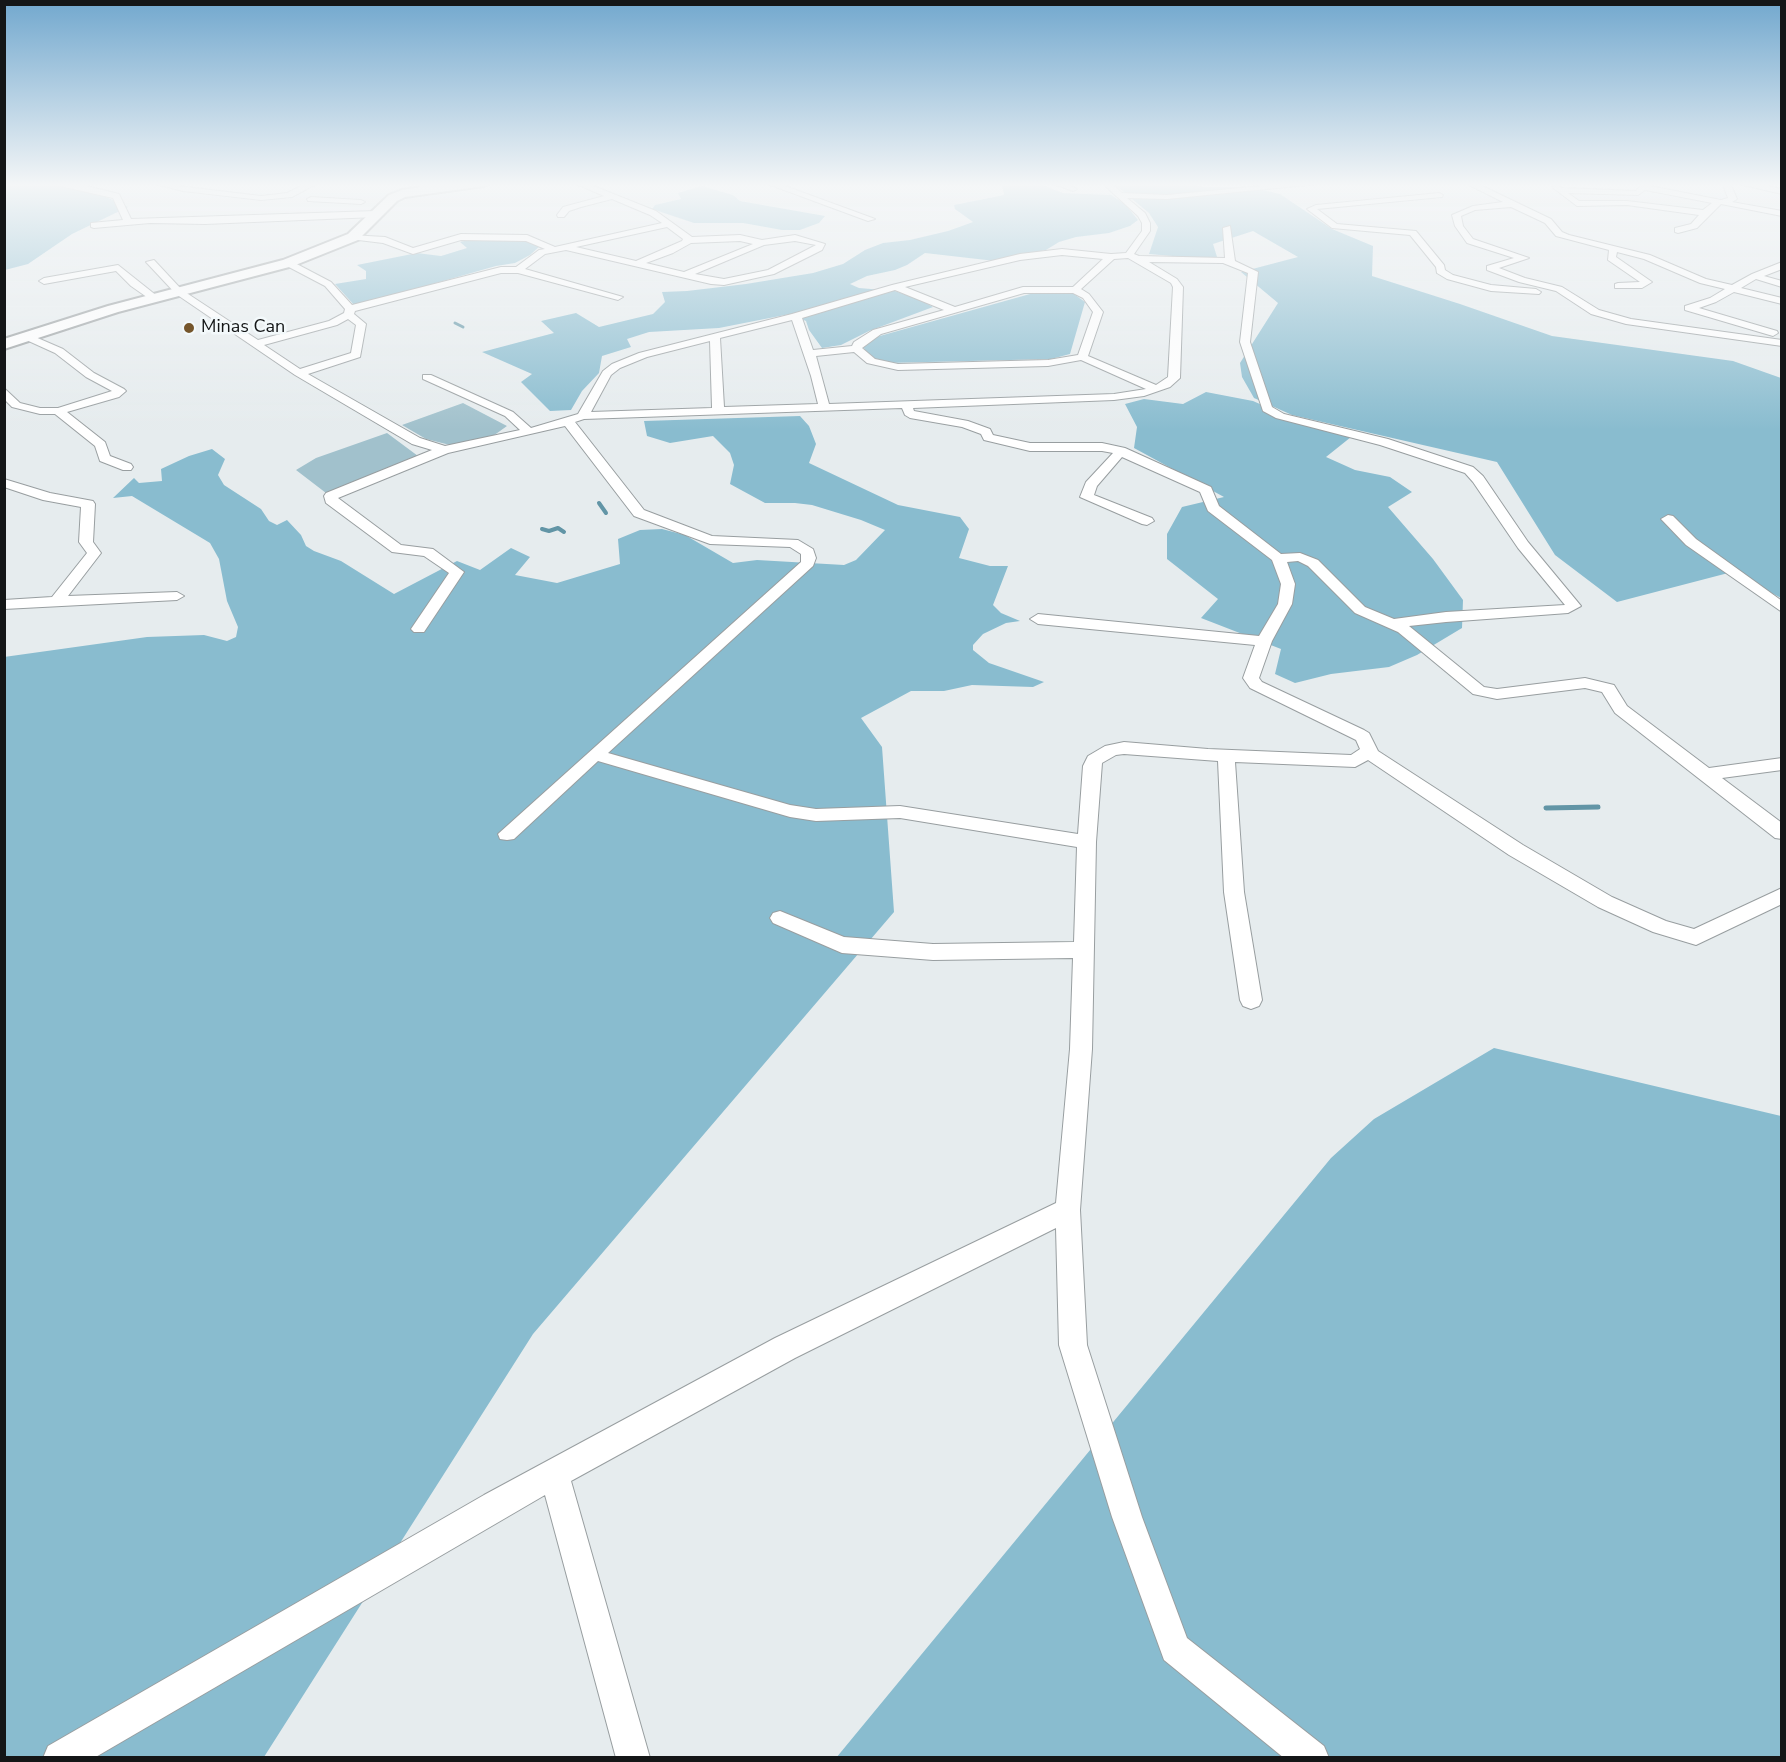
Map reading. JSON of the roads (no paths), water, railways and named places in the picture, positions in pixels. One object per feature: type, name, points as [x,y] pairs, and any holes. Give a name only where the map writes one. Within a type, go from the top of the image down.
[{"type":"main road","points":[[4,344],[68,322],[283,265]]},
{"type":"street","points":[[154,265],[179,292],[299,373],[416,441],[444,450]]},
{"type":"street","points":[[291,265],[324,281],[361,324],[356,355],[299,373]]},
{"type":"street","points":[[518,270],[524,265]]},
{"type":"street","points":[[647,265],[717,282],[755,276],[786,265]]},
{"type":"street","points":[[686,275],[709,265]]},
{"type":"street","points":[[575,418],[607,373],[616,366],[643,355],[983,265]]},
{"type":"street","points":[[1075,291],[1102,265]]},
{"type":"street","points":[[419,629],[457,572],[428,552],[397,549],[329,498],[334,494],[444,450],[529,432],[575,418],[718,410],[1122,397],[1156,389],[1171,382],[1174,378],[1178,287],[1174,282],[1146,265]]},
{"type":"street","points":[[1238,265],[1254,274],[1245,342],[1267,408],[1280,416],[1384,442],[1469,470],[1478,479],[1522,545],[1574,606],[1568,609],[1446,617],[1394,624]]},
{"type":"street","points":[[1439,265],[1440,271],[1450,277],[1499,289],[1536,292],[1559,289]]},
{"type":"street","points":[[1499,265],[1490,268],[1559,289],[1595,312],[1630,322],[1782,343]]},
{"type":"street","points":[[1618,286],[1642,285],[1647,282],[1622,265]]},
{"type":"street","points":[[1667,265],[1704,281],[1782,301]]},
{"type":"street","points":[[1781,265],[1733,287],[1713,300],[1689,308],[1782,335]]},
{"type":"street","points":[[44,281],[118,268],[134,284],[154,298]]},
{"type":"street","points":[[256,344],[333,322],[350,312],[492,271],[518,270],[618,297]]},
{"type":"street","points":[[1755,276],[1782,284]]},
{"type":"street","points":[[895,287],[954,310]]},
{"type":"street","points":[[856,349],[858,344],[877,332],[1023,290],[1075,291],[1086,296],[1098,312],[1082,357]]},
{"type":"street","points":[[796,316],[817,376],[824,406]]},
{"type":"street","points":[[4,392],[16,405],[40,411],[58,411],[115,395],[120,391],[90,375],[59,351],[26,336]]},
{"type":"street","points":[[715,337],[718,410]]},
{"type":"street","points":[[808,354],[856,349],[871,360],[898,367],[1048,363],[1082,357],[1156,389]]},
{"type":"street","points":[[427,378],[509,414],[529,432]]},
{"type":"street","points":[[906,404],[909,414],[914,416],[964,424],[986,432],[988,437],[1030,447],[1102,447],[1120,451],[1206,490],[1213,508],[1278,558],[1288,584],[1285,604],[1264,641],[1251,678],[1256,685],[1363,737],[1371,754],[1516,850],[1605,902],[1660,927],[1696,937],[1782,895]]},
{"type":"street","points":[[58,411],[101,445],[104,458],[127,467]]},
{"type":"street","points":[[507,834],[808,563],[809,558],[808,552],[793,543],[710,540],[639,513],[595,459],[575,418]]},
{"type":"street","points":[[1120,451],[1091,485],[1087,497],[1147,522]]},
{"type":"street","points":[[4,483],[48,497],[86,502],[90,506],[86,542],[94,553],[56,601]]},
{"type":"street","points":[[1668,519],[1691,542],[1782,608]]},
{"type":"street","points":[[1278,558],[1294,557],[1307,560],[1360,610],[1394,624],[1479,691],[1497,694],[1584,683],[1608,688],[1621,709],[1782,833]]},
{"type":"street","points":[[4,605],[177,596]]},
{"type":"street","points":[[1038,619],[1264,641]]},
{"type":"street","points":[[1312,1758],[1175,1649],[1127,1517],[1072,1346],[1068,1210],[1082,1049],[1087,842],[1092,766],[1101,754],[1124,748],[1355,761],[1364,754],[1371,754]]},
{"type":"street","points":[[596,755],[790,811],[816,815],[900,812],[1087,842]]},
{"type":"street","points":[[1226,755],[1234,892],[1251,1000]]},
{"type":"street","points":[[1707,774],[1782,764]]},
{"type":"street","points":[[780,918],[842,945],[933,952],[1084,950]]},
{"type":"street","points":[[60,1758],[554,1474],[785,1348],[1068,1210]]},
{"type":"street","points":[[554,1474],[633,1758]]},
{"type":"waterway","points":[[455,323],[463,327]]},
{"type":"waterway","points":[[599,503],[606,513]]},
{"type":"waterway","points":[[542,529],[549,531],[558,528],[564,532]]},
{"type":"waterway","points":[[1546,808],[1598,807]]},
{"type":"place","name":"Minas Can","points":[[189,328]]}]
